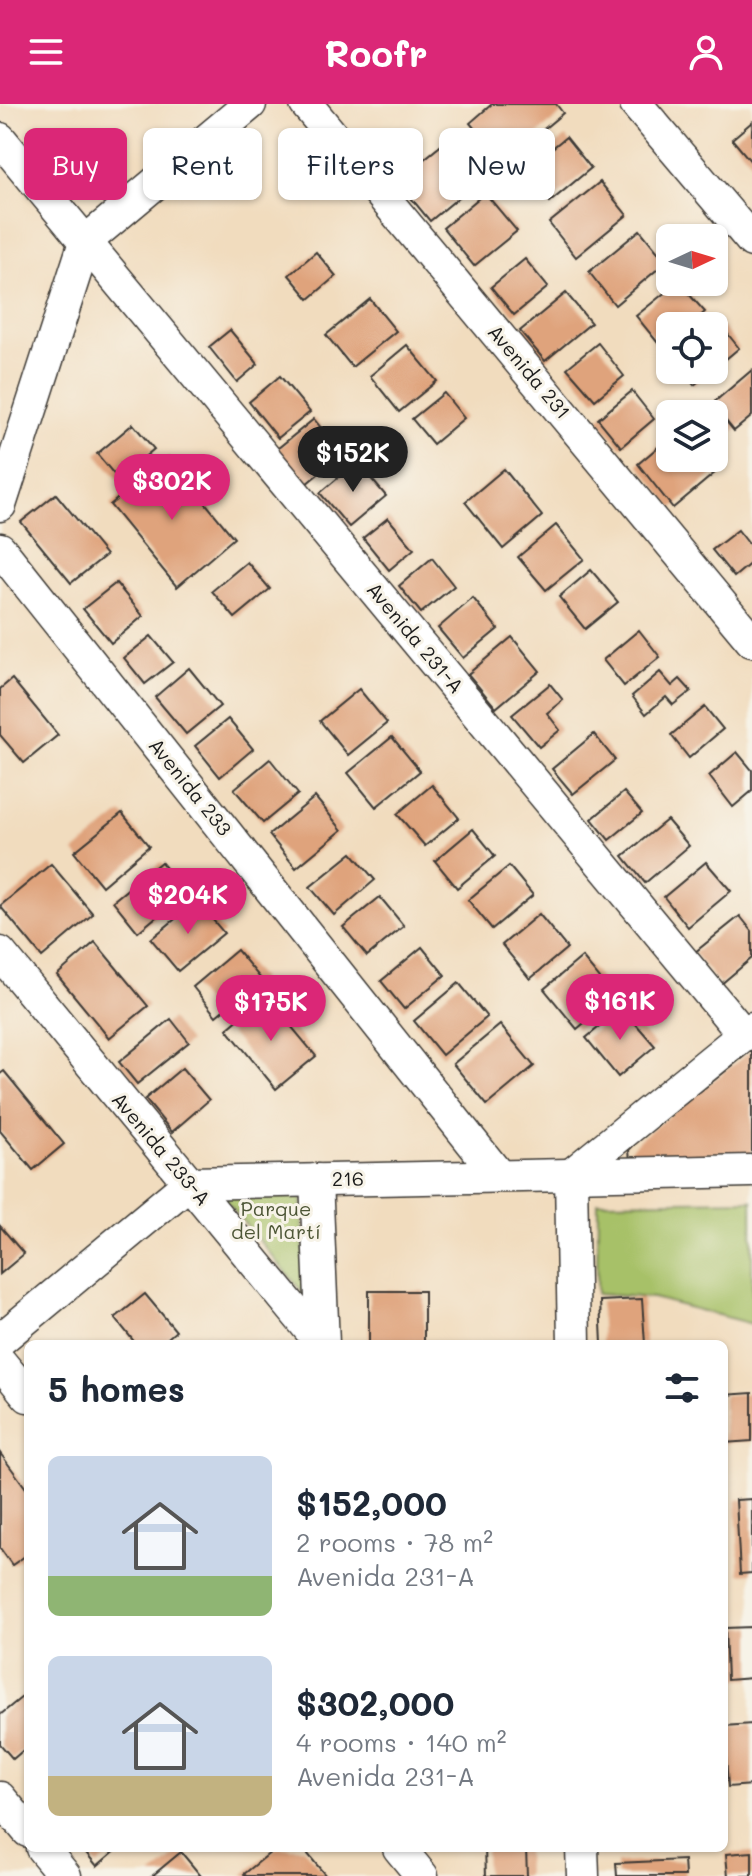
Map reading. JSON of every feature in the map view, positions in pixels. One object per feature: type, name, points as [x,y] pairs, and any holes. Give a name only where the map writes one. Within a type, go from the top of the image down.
[{"type":"street","points":[[0,505],[85,242],[250,104]]},
{"type":"street","name":"Avenida 231","points":[[306,104],[752,641]]},
{"type":"street","points":[[636,104],[752,241]]},
{"type":"street","name":"Avenida 231-A","points":[[0,139],[748,1031]]},
{"type":"street","name":"Avenida 233","points":[[0,549],[499,1176]]},
{"type":"street","name":"Avenida 233-A","points":[[0,953],[319,1340]]},
{"type":"street","points":[[574,1340],[571,1175],[748,1031]]},
{"type":"street","name":"216","points":[[189,1183],[752,1171]]},
{"type":"street","name":"Avenida 233-A","points":[[316,1180],[322,1340]]},
{"type":"street","points":[[0,1340],[189,1183]]},
{"type":"street","points":[[0,1362],[24,1391]]},
{"type":"street","points":[[0,1798],[24,1826]]},
{"type":"street","points":[[45,1852],[65,1876]]},
{"type":"street","points":[[402,1852],[422,1876]]},
{"type":"street","points":[[582,1852],[583,1876]]},
{"type":"green space","name":"Parque del Martí","points":[[302,1193],[305,1295],[221,1195]]},
{"type":"green space","points":[[752,1200],[752,1324],[653,1298],[597,1294],[598,1202]]},
{"type":"building","points":[[492,104],[556,104],[563,113],[545,128],[474,128],[470,123]]},
{"type":"building","points":[[752,122],[752,163],[732,139]]},
{"type":"building","points":[[566,137],[591,168],[555,198],[555,146]]},
{"type":"building","points":[[439,147],[439,200],[455,200],[430,221],[413,200],[423,200],[423,160]]},
{"type":"building","points":[[600,182],[627,215],[576,257],[549,223]]},
{"type":"building","points":[[477,200],[491,200],[517,231],[474,266],[443,228]]},
{"type":"building","points":[[640,230],[656,250],[656,270],[615,305],[589,272]]},
{"type":"building","points":[[316,252],[336,276],[309,299],[289,275]]},
{"type":"building","points":[[525,259],[548,287],[514,315],[491,287]]},
{"type":"building","points":[[566,293],[591,323],[545,361],[520,331]]},
{"type":"building","points":[[661,296],[691,296],[705,312],[656,312],[656,341],[636,316]]},
{"type":"building","points":[[370,299],[396,331],[352,367],[326,335]]},
{"type":"building","points":[[230,330],[258,364],[237,382],[209,347]]},
{"type":"building","points":[[728,334],[739,348],[728,357]]},
{"type":"building","points":[[598,343],[624,376],[595,400],[567,368]]},
{"type":"building","points":[[407,345],[437,381],[399,412],[370,376]]},
{"type":"building","points":[[752,370],[752,416],[734,431],[728,424],[728,400],[717,400]]},
{"type":"building","points":[[280,376],[310,412],[278,438],[249,402]]},
{"type":"building","points":[[632,391],[654,419],[621,447],[598,419]]},
{"type":"building","points":[[444,393],[464,418],[433,444],[412,419]]},
{"type":"building","points":[[314,419],[342,454],[306,484],[277,449]]},
{"type":"building","points":[[133,424],[154,449],[118,479],[97,454]]},
{"type":"building","points":[[656,449],[656,472],[716,472],[673,508],[638,464]]},
{"type":"building","points":[[168,457],[234,538],[177,587],[110,505]]},
{"type":"building","points":[[357,462],[386,496],[349,527],[320,493]]},
{"type":"building","points":[[504,469],[542,516],[503,549],[465,502]]},
{"type":"building","points":[[56,494],[106,555],[71,583],[21,522]]},
{"type":"building","points":[[388,518],[414,549],[389,570],[363,538]]},
{"type":"building","points":[[556,525],[584,559],[546,590],[518,557]]},
{"type":"building","points":[[738,530],[752,548],[752,562],[734,577],[712,550]]},
{"type":"building","points":[[432,558],[454,586],[421,613],[399,586]]},
{"type":"building","points":[[247,562],[270,589],[235,618],[212,591]]},
{"type":"building","points":[[591,570],[618,602],[585,629],[559,597]]},
{"type":"building","points":[[116,583],[143,616],[111,643],[83,609]]},
{"type":"building","points":[[473,598],[498,629],[463,658],[438,628]]},
{"type":"building","points":[[639,630],[660,657],[624,686],[603,660]]},
{"type":"building","points":[[151,636],[173,662],[145,684],[124,658]]},
{"type":"building","points":[[512,637],[540,671],[496,708],[468,674]]},
{"type":"building","points":[[189,668],[220,706],[186,734],[155,697]]},
{"type":"building","points":[[660,672],[672,686],[680,679],[691,691],[673,705],[666,697],[646,714],[632,696]]},
{"type":"building","points":[[12,679],[58,735],[24,763],[0,735],[0,689]]},
{"type":"building","points":[[550,684],[563,700],[547,713],[560,730],[539,747],[512,715]]},
{"type":"building","points":[[359,689],[387,723],[348,755],[320,721]]},
{"type":"building","points":[[705,707],[723,729],[689,758],[671,735]]},
{"type":"building","points":[[228,719],[253,749],[220,777],[195,746]]},
{"type":"building","points":[[594,734],[615,760],[573,794],[552,769]]},
{"type":"building","points":[[392,737],[420,771],[376,807],[348,773]]},
{"type":"building","points":[[737,752],[752,770],[752,791],[733,807],[709,776]]},
{"type":"building","points":[[270,759],[298,794],[263,823],[234,789]]},
{"type":"building","points":[[432,785],[459,818],[425,846],[397,814]]},
{"type":"building","points":[[624,792],[642,813],[609,840],[592,819]]},
{"type":"building","points":[[315,797],[342,830],[296,868],[269,835]]},
{"type":"building","points":[[122,813],[149,846],[102,886],[74,852]]},
{"type":"building","points":[[667,820],[689,846],[645,883],[623,856]]},
{"type":"building","points":[[473,829],[495,856],[457,888],[435,861]]},
{"type":"building","points":[[352,853],[375,880],[334,915],[310,887]]},
{"type":"building","points":[[161,862],[186,892],[138,932],[113,901]]},
{"type":"building","points":[[706,862],[731,891],[688,927],[664,897]]},
{"type":"building","points":[[51,864],[93,914],[42,957],[0,906]]},
{"type":"building","points":[[509,866],[533,895],[492,929],[468,900]]},
{"type":"building","points":[[380,897],[404,926],[367,956],[343,927]]},
{"type":"building","points":[[197,901],[224,933],[178,971],[151,939]]},
{"type":"building","points":[[539,914],[567,948],[530,979],[502,945]]},
{"type":"building","points":[[740,916],[752,931],[752,958],[720,985],[694,953]]},
{"type":"building","points":[[95,942],[148,1006],[109,1038],[57,975]]},
{"type":"building","points":[[422,947],[445,975],[404,1009],[381,981]]},
{"type":"building","points":[[237,950],[261,979],[216,1016],[193,987]]},
{"type":"building","points":[[582,957],[615,997],[577,1029],[544,989]]},
{"type":"building","points":[[459,983],[487,1017],[442,1055],[414,1021]]},
{"type":"building","points":[[266,996],[316,1056],[276,1089],[227,1029]]},
{"type":"building","points":[[622,1008],[655,1046],[618,1077],[586,1038]]},
{"type":"building","points":[[171,1019],[189,1042],[137,1084],[119,1062]]},
{"type":"building","points":[[500,1025],[534,1066],[487,1105],[453,1064]]},
{"type":"building","points":[[752,1050],[752,1159],[630,1161],[629,1150],[640,1139]]},
{"type":"building","points":[[182,1068],[209,1100],[172,1132],[145,1099]]},
{"type":"building","points":[[4,1071],[64,1144],[33,1170],[0,1131],[0,1074]]},
{"type":"building","points":[[0,1226],[24,1254],[0,1274]]},
{"type":"building","points":[[369,1291],[424,1291],[424,1340],[369,1340]]},
{"type":"building","points":[[145,1294],[176,1331],[166,1340],[133,1340],[115,1318]]},
{"type":"building","points":[[642,1299],[645,1340],[602,1340],[600,1301]]},
{"type":"building","points":[[752,1393],[752,1441],[728,1443],[728,1395]]},
{"type":"building","points":[[0,1453],[24,1486],[24,1557],[12,1565],[0,1548]]},
{"type":"building","points":[[752,1499],[752,1573],[740,1574],[736,1500]]},
{"type":"building","points":[[752,1627],[752,1678],[728,1680],[728,1628]]},
{"type":"building","points":[[24,1695],[24,1749],[13,1759],[0,1744],[0,1715]]},
{"type":"building","points":[[752,1724],[752,1785],[728,1787],[728,1726]]},
{"type":"building","points":[[85,1852],[113,1852],[97,1866]]},
{"type":"building","points":[[181,1852],[201,1876],[152,1876]]},
{"type":"building","points":[[271,1852],[306,1852],[326,1876],[246,1876],[244,1874]]},
{"type":"building","points":[[485,1852],[526,1852],[527,1876],[486,1876]]},
{"type":"building","points":[[752,1852],[752,1876],[728,1876],[726,1854]]},
{"type":"building","points":[[684,1860],[685,1876],[617,1876],[616,1863]]}]
